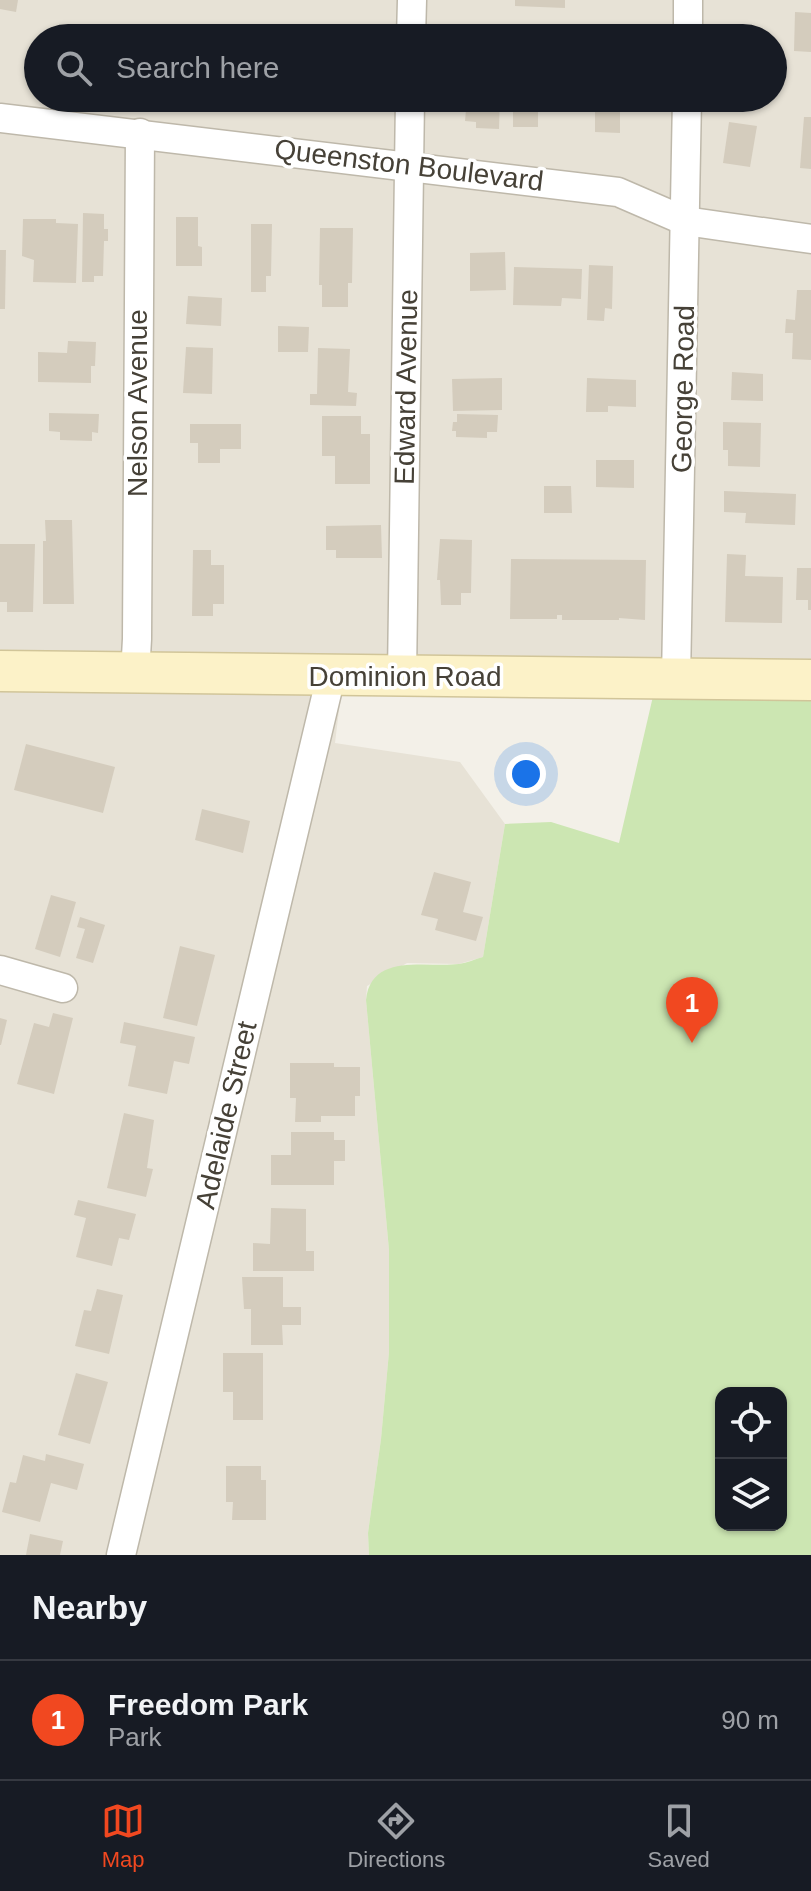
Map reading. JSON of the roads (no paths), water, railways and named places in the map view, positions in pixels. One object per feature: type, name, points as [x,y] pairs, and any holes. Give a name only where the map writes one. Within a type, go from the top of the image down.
[{"type":"main road","name":"Dominion Road","points":[[0,671],[811,680]]},
{"type":"street","points":[[411,24],[412,0]]},
{"type":"street","points":[[688,0],[688,24]]},
{"type":"street","name":"Edward Avenue","points":[[402,676],[410,112]]},
{"type":"street","name":"George Road","points":[[676,679],[687,112]]},
{"type":"street","name":"Queenston Boulevard","points":[[0,118],[618,192],[685,221],[811,239]]},
{"type":"street","name":"Nelson Avenue","points":[[135,674],[140,133]]},
{"type":"street","name":"Adelaide Street","points":[[121,1555],[331,676]]},
{"type":"street","points":[[0,970],[63,988]]},
{"type":"place","name":"Freedom Park","points":[[692,1043]]}]
